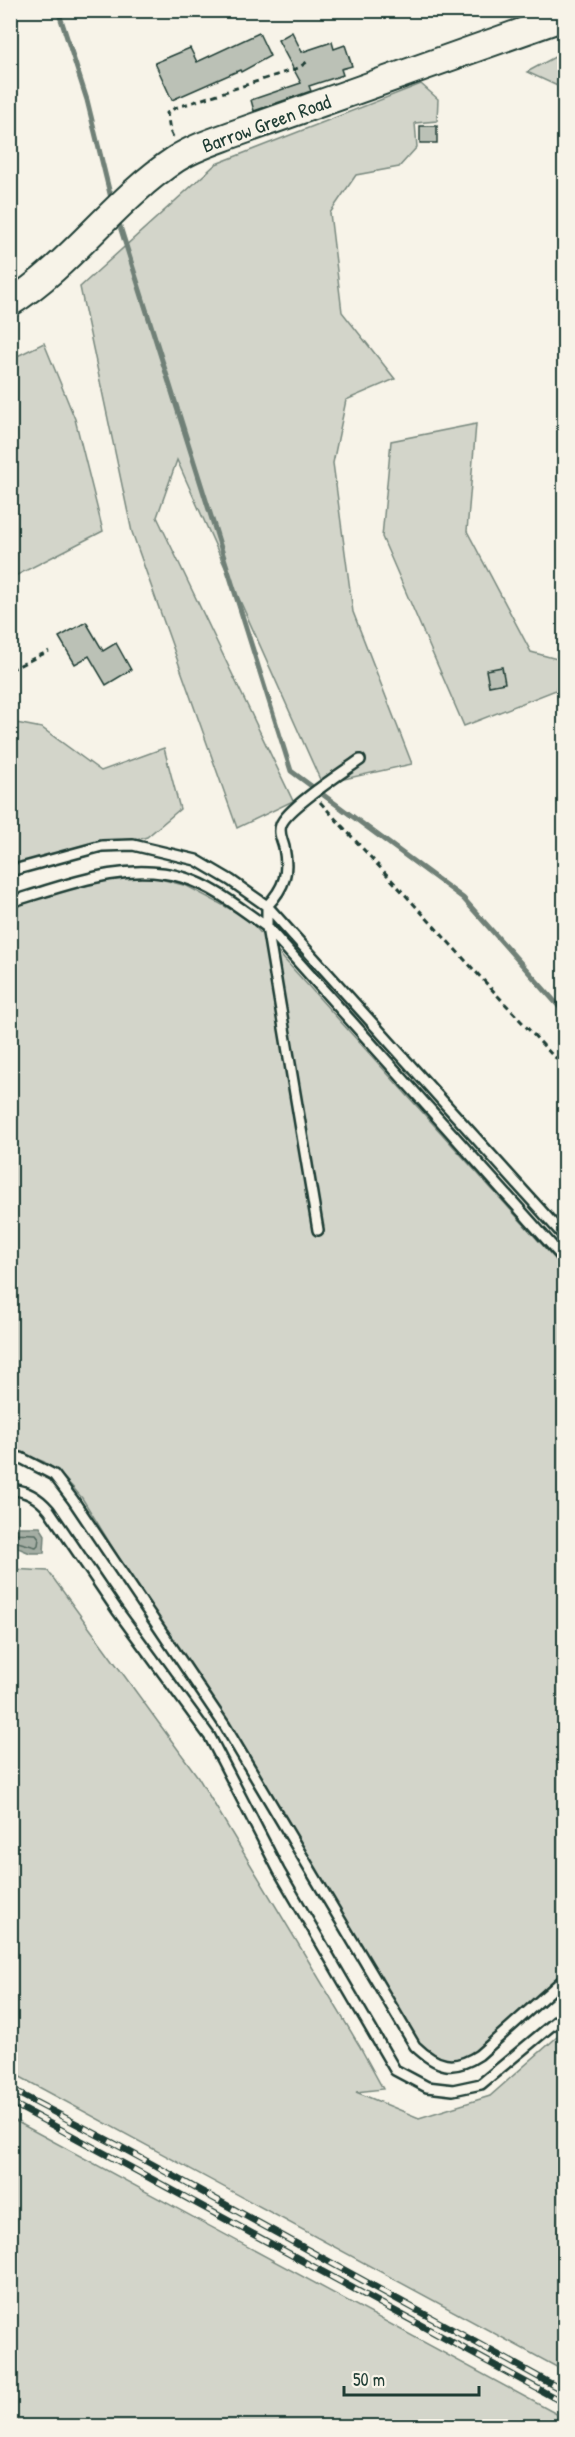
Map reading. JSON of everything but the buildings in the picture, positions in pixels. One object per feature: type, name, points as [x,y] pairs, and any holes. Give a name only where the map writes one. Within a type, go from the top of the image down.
[{"type":"street","name":"Barrow Green Road","points":[[10,303],[38,283],[158,173],[186,153],[564,17]]},
{"type":"lane","points":[[318,1230],[267,927],[267,906],[280,893],[285,881],[284,848],[280,834],[281,825],[286,816],[360,760]]},
{"type":"lane","points":[[10,871],[102,846],[133,845],[196,860],[267,906],[564,1236]]},
{"type":"lane","points":[[10,902],[110,873],[148,871],[186,878],[211,890],[267,927],[564,1259]]},
{"type":"lane","points":[[10,1458],[21,1458],[54,1475],[73,1500],[225,1726],[415,2046],[430,2060],[448,2066],[466,2063],[479,2055],[564,1979]]},
{"type":"lane","points":[[10,1489],[22,1490],[39,1498],[49,1510],[117,1610],[210,1737],[279,1872],[395,2070],[427,2087],[453,2090],[481,2084],[564,2015]]},
{"type":"path","points":[[186,153],[178,146],[170,131],[167,113],[174,108],[298,68],[307,62]]},
{"type":"path","points":[[10,670],[49,651]]},
{"type":"path","points":[[313,794],[553,1056],[564,1063]]},
{"type":"shaded area","points":[[564,52],[564,89],[527,72]]},
{"type":"shaded area","points":[[421,84],[438,99],[437,121],[415,123],[417,147],[399,167],[356,175],[330,213],[342,312],[395,379],[346,400],[333,463],[353,612],[412,764],[322,784],[177,460],[157,517],[293,801],[237,828],[132,532],[80,287],[216,164]]},
{"type":"shaded area","points":[[44,343],[75,419],[103,531],[15,576],[11,585],[11,359]]},
{"type":"shaded area","points":[[476,424],[467,531],[531,652],[561,660],[556,690],[464,726],[382,537],[391,441]]},
{"type":"shaded area","points":[[11,722],[42,728],[101,771],[164,748],[180,809],[147,837],[11,876]]},
{"type":"shaded area","points":[[149,876],[187,886],[247,918],[564,1269],[564,1972],[477,2051],[461,2058],[453,2060],[440,2058],[419,2044],[82,1498],[52,1467],[34,1457],[11,1453],[10,906],[111,878]]},
{"type":"shaded area","points":[[11,1569],[48,1571],[198,1777],[383,2089],[356,2092],[419,2118],[490,2096],[564,2031],[564,2371],[11,2072]]},
{"type":"shaded area","points":[[10,2118],[564,2418],[564,2426],[11,2426]]},
{"type":"water","points":[[10,1527],[40,1527],[45,1535],[44,1553],[30,1553],[11,1545]]},
{"type":"waterway","points":[[58,10],[87,100],[112,202]]},
{"type":"waterway","points":[[118,220],[291,771],[463,898],[564,1012]]},
{"type":"railway","points":[[10,2089],[119,2146],[564,2391]]},
{"type":"railway","points":[[10,2102],[564,2403]]}]
